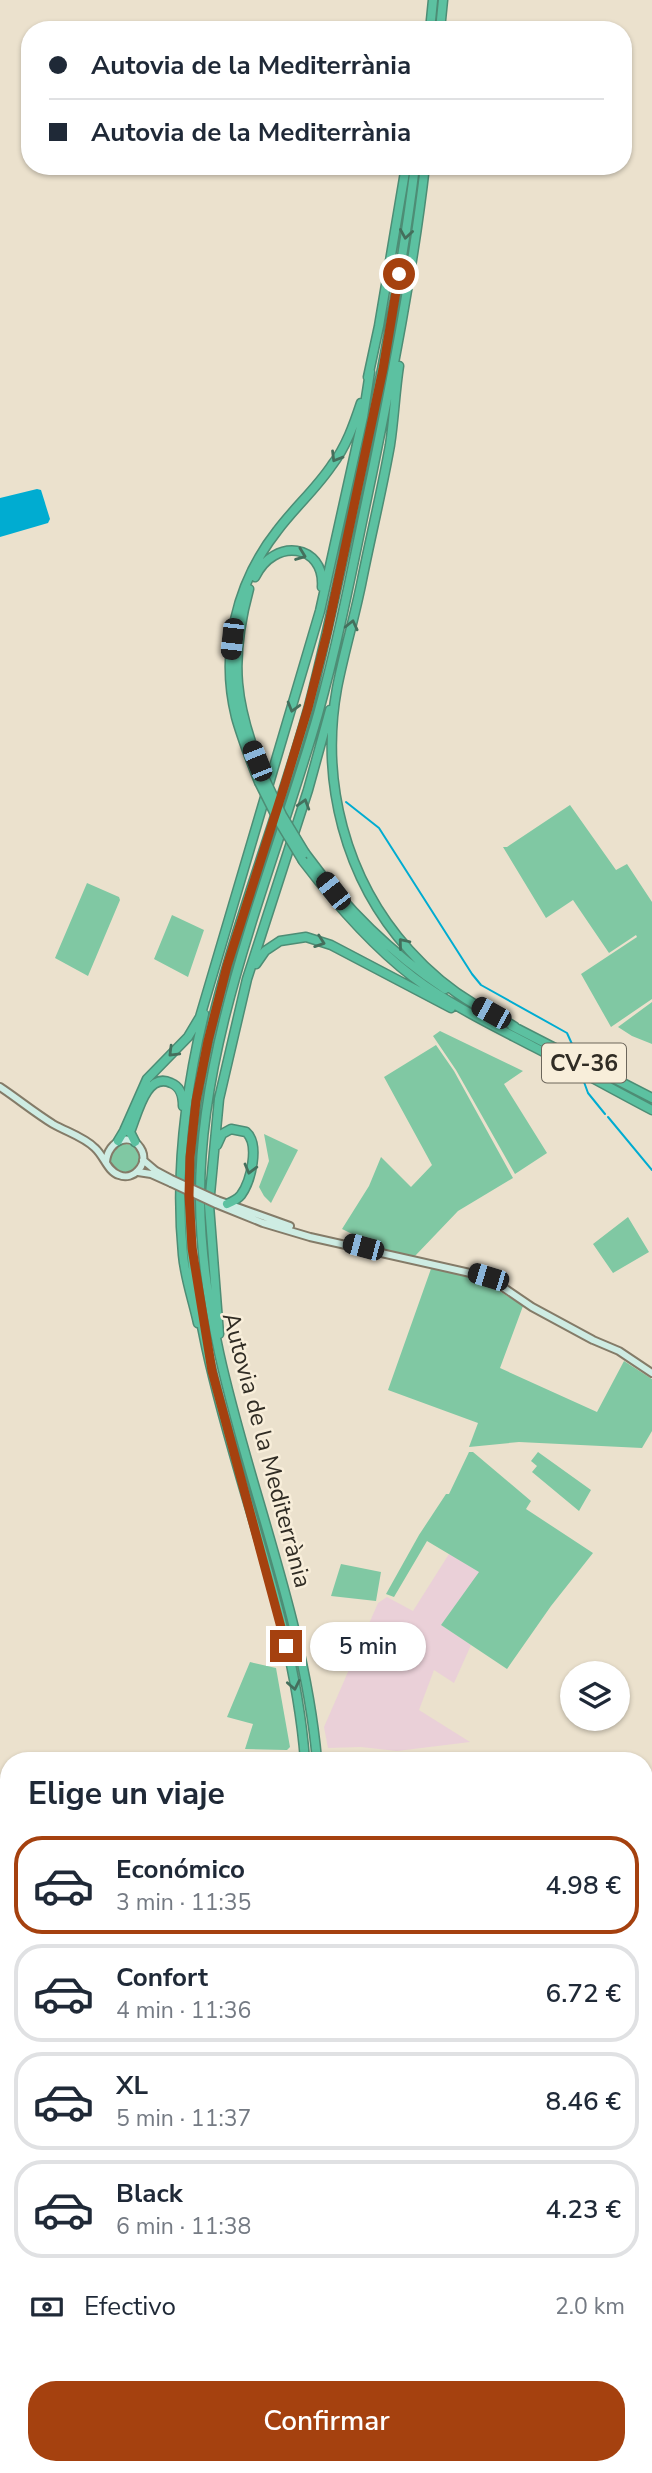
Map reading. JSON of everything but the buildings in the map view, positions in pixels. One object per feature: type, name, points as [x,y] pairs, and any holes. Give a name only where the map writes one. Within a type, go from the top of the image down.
[{"type":"highway","points":[[431,21],[433,0]]},
{"type":"highway","points":[[441,21],[443,0]]},
{"type":"highway","points":[[114,1144],[124,1131],[147,1079],[188,1037],[200,1017],[285,735],[327,584],[363,417],[405,175]]},
{"type":"highway","name":"Autovia de la Mediterrània","points":[[303,1752],[295,1689],[281,1624],[212,1371],[196,1283],[189,1195],[196,1101],[208,1041],[227,966],[289,771],[327,633],[383,369],[414,175]]},
{"type":"highway","name":"Autovia de la Mediterrània","points":[[316,1752],[308,1697],[292,1621],[243,1450],[208,1297],[200,1199],[202,1154],[219,1044],[240,966],[319,712],[343,612],[398,349],[418,230],[424,175]]},
{"type":"highway","points":[[217,1342],[219,1333],[210,1224],[212,1157],[219,1099],[247,986],[337,691],[390,444],[400,360],[398,349]]},
{"type":"highway","points":[[370,372],[346,442],[333,464],[277,531],[258,558],[244,586],[234,622],[230,656],[236,716],[277,818],[328,894],[360,929],[413,976],[452,1003],[555,1059]]},
{"type":"highway","points":[[261,779],[237,689],[236,654],[240,622],[249,588],[269,557],[283,551],[293,551],[313,559],[323,579],[317,618]]},
{"type":"highway","points":[[337,691],[332,751],[334,787],[349,851],[365,887],[393,932],[425,966],[465,998],[515,1027]]},
{"type":"highway","points":[[304,857],[343,903],[406,961],[459,999],[515,1027]]},
{"type":"highway","points":[[247,986],[265,951],[280,941],[306,937],[331,945],[543,1056],[555,1059]]},
{"type":"highway","points":[[183,1118],[213,970]]},
{"type":"highway","name":"CV-36","points":[[515,1027],[652,1098]]},
{"type":"highway","name":"CV-36","points":[[555,1059],[652,1110]]},
{"type":"highway","points":[[135,1143],[130,1132],[147,1090],[155,1082],[174,1084],[181,1091],[184,1101],[181,1217],[183,1255],[206,1363],[212,1371]]},
{"type":"highway","points":[[212,1157],[218,1139],[231,1129],[246,1132],[253,1142],[253,1158],[243,1192],[236,1200],[227,1204]]},
{"type":"street","points":[[0,1087],[54,1124],[90,1143],[112,1172],[122,1177],[131,1176],[138,1172],[144,1160]]},
{"type":"street","points":[[90,1143],[114,1144],[126,1140],[135,1143],[142,1150],[144,1160],[171,1181]]},
{"type":"street","points":[[106,1162],[107,1152],[114,1144]]},
{"type":"street","points":[[138,1172],[171,1181],[262,1223],[310,1237],[488,1277],[532,1307],[619,1352],[652,1373]]},
{"type":"street","points":[[217,1202],[309,1233],[390,1254]]},
{"type":"shaded area","points":[[449,1554],[480,1572],[441,1625],[471,1645],[454,1683],[434,1670],[419,1710],[470,1742],[397,1751],[361,1747],[328,1748],[324,1727],[378,1603],[387,1597],[413,1611]]},
{"type":"green space","points":[[570,805],[616,870],[627,864],[652,902],[652,999],[611,1027],[581,974],[637,937],[636,935],[609,953],[573,900],[546,918],[503,847],[507,847]]},
{"type":"green space","points":[[87,883],[119,897],[120,900],[88,976],[55,958]]},
{"type":"green space","points":[[172,915],[204,930],[188,977],[154,959]]},
{"type":"green space","points":[[652,1002],[652,1044],[618,1027]]},
{"type":"green space","points":[[440,1031],[523,1071],[504,1084],[547,1153],[515,1174],[456,1070],[433,1036]]},
{"type":"green space","points":[[436,1045],[454,1071],[513,1178],[458,1211],[415,1256],[385,1250],[342,1229],[369,1186],[381,1157],[411,1187],[432,1165],[384,1077]]},
{"type":"green space","points":[[264,1134],[298,1150],[271,1203],[259,1187],[269,1161]]},
{"type":"green space","points":[[125,1144],[136,1148],[140,1159],[136,1170],[125,1174],[114,1170],[110,1159],[114,1148]]},
{"type":"green space","points":[[628,1217],[649,1252],[613,1273],[593,1244]]},
{"type":"green space","points":[[432,1266],[484,1281],[523,1306],[500,1368],[597,1412],[624,1361],[652,1379],[652,1431],[642,1448],[519,1442],[469,1447],[478,1423],[388,1390]]},
{"type":"green space","points":[[469,1452],[473,1452],[531,1501],[526,1509],[593,1553],[551,1606],[507,1669],[441,1625],[479,1572],[427,1541],[394,1597],[386,1594],[419,1535],[446,1494],[449,1494]]},
{"type":"green space","points":[[538,1452],[591,1490],[579,1511],[532,1472],[537,1466],[531,1461]]},
{"type":"green space","points":[[341,1564],[381,1572],[376,1601],[331,1596]]},
{"type":"green space","points":[[250,1662],[276,1668],[290,1747],[287,1750],[245,1749],[253,1724],[227,1717]]},
{"type":"water","points":[[41,490],[50,519],[48,523],[0,537],[0,498]]},
{"type":"waterway","points":[[346,802],[379,828],[481,985],[567,1033],[576,1053]]},
{"type":"waterway","points":[[584,1082],[588,1093],[605,1114]]},
{"type":"waterway","points":[[608,1117],[652,1170]]},
{"type":"route","points":[[286,1646],[212,1371],[192,1248],[190,1157],[196,1101],[227,966],[308,708],[327,633],[383,369],[399,274]]}]
